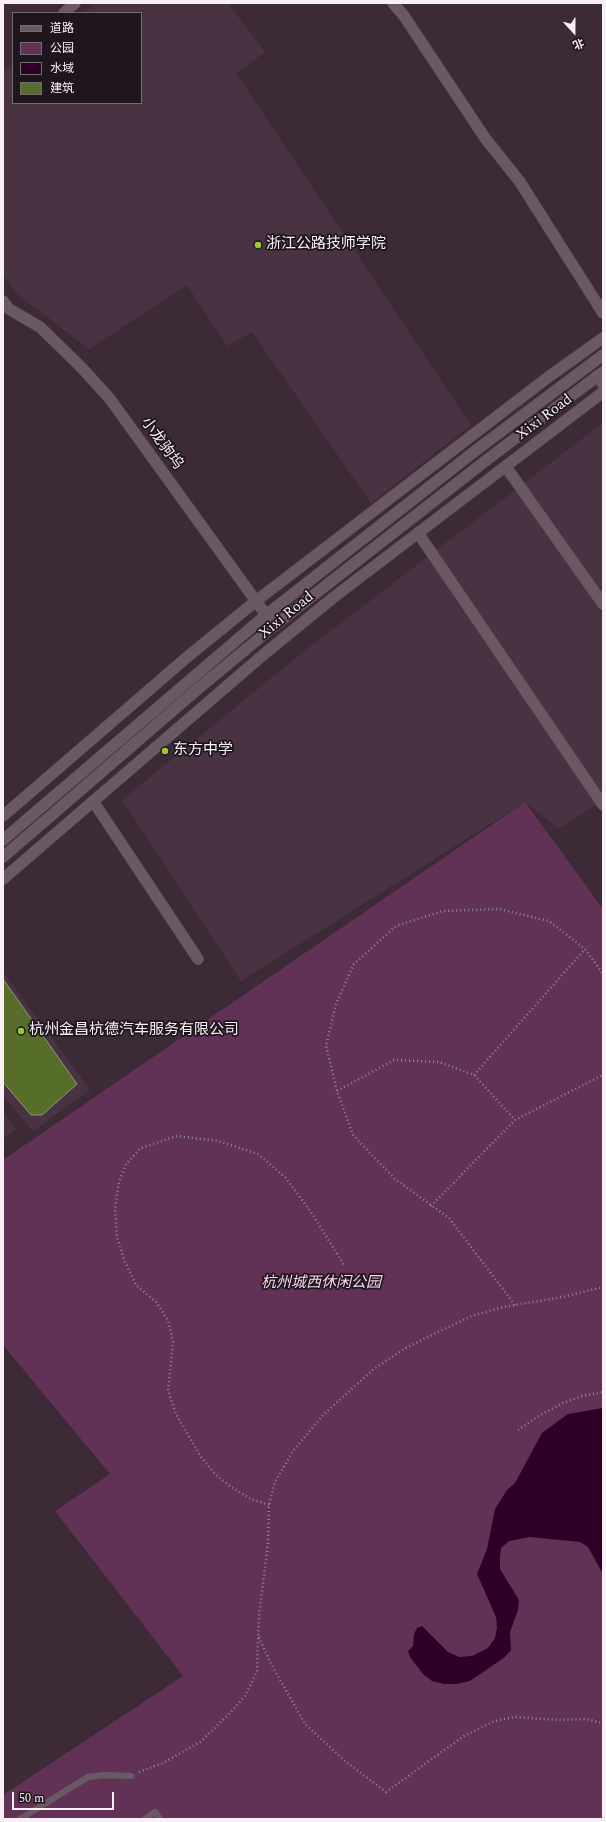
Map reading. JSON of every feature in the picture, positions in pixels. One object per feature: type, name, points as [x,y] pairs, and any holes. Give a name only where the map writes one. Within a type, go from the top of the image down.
[{"type":"street","points":[[65,12],[75,3]]},
{"type":"street","points":[[393,3],[404,16],[485,138],[520,182],[603,313]]},
{"type":"street","name":"小龙驹坞","points":[[3,301],[9,309],[40,327],[82,368],[110,399],[274,626]]},
{"type":"street","name":"Xixi Road","points":[[3,816],[186,658],[256,601],[547,378],[603,338]]},
{"type":"street","name":"Xixi Road","points":[[3,840],[266,615],[475,450],[603,355]]},
{"type":"street","name":"Xixi Road","points":[[3,857],[199,688],[274,626],[484,462],[601,378]]},
{"type":"street","name":"Xixi Road","points":[[3,879],[263,655],[418,533],[603,392]]},
{"type":"street","points":[[506,467],[603,604]]},
{"type":"street","points":[[418,533],[603,804]]},
{"type":"street","points":[[94,801],[198,959]]},
{"type":"lane","points":[[20,1819],[88,1777],[131,1776]]},
{"type":"lane","points":[[145,1819],[156,1812],[160,1819]]},
{"type":"path","points":[[515,1305],[449,1218],[395,1179],[353,1135],[337,1091],[326,1046],[336,1004],[354,964],[396,926],[444,911],[499,909],[549,921],[585,949],[603,974]]},
{"type":"path","points":[[474,1075],[585,949]]},
{"type":"path","points":[[337,1091],[394,1060],[439,1062],[474,1075],[516,1120]]},
{"type":"path","points":[[431,1206],[516,1120],[603,1075]]},
{"type":"path","points":[[269,1505],[251,1499],[231,1487],[215,1474],[201,1457],[176,1414],[168,1391],[173,1342],[168,1320],[156,1302],[136,1285],[125,1262],[117,1237],[115,1209],[119,1182],[126,1164],[142,1148],[177,1136],[218,1141],[258,1154],[286,1178],[313,1215],[344,1265]]},
{"type":"path","points":[[131,1776],[163,1763],[200,1742],[245,1696],[257,1671],[259,1615],[268,1544],[269,1505],[276,1482],[293,1451],[323,1415],[375,1368],[406,1348],[472,1316],[515,1305],[564,1297],[603,1287]]},
{"type":"path","points":[[518,1430],[540,1415],[563,1403],[582,1396],[603,1392]]},
{"type":"path","points":[[258,1634],[270,1662],[305,1724],[345,1762],[386,1792],[464,1736],[495,1720],[515,1717],[560,1720],[586,1719],[603,1723]]},
{"type":"shaded area","name":"浙江公路技师学院","points":[[96,3],[228,3],[265,52],[236,73],[471,425],[371,503],[252,332],[227,346],[187,285],[89,349],[16,293],[3,274],[3,72],[12,66],[12,104],[142,104],[142,12],[84,12]]},
{"type":"shaded area","points":[[603,423],[603,800],[559,829],[525,802],[241,981],[122,800],[303,652]]},
{"type":"shaded area","name":"杭州金昌杭德汽车服务有限公司","points":[[3,972],[90,1090],[33,1131],[3,1096]]},
{"type":"shaded area","points":[[3,1112],[16,1129],[3,1139]]},
{"type":"green space","name":"杭州城西休闲公园","points":[[525,802],[603,909],[603,1819],[3,1819],[3,1795],[183,1676],[55,1511],[110,1474],[3,1345],[3,1160]]},
{"type":"water","points":[[603,1408],[603,1574],[588,1547],[580,1542],[530,1537],[509,1541],[501,1548],[500,1569],[519,1600],[518,1610],[510,1632],[511,1650],[505,1657],[470,1681],[457,1684],[444,1684],[432,1681],[423,1674],[410,1657],[408,1651],[413,1646],[414,1634],[417,1628],[422,1626],[448,1652],[459,1657],[472,1656],[488,1648],[495,1638],[497,1628],[496,1617],[477,1574],[487,1549],[495,1509],[507,1490],[515,1483],[542,1433],[568,1414]]},
{"type":"building","name":"杭州金昌杭德汽车服务有限公司","points":[[3,979],[77,1084],[42,1115],[31,1115],[3,1082]]},
{"type":"place","name":"浙江公路技师学院","points":[[258,245]]},
{"type":"place","name":"东方中学","points":[[165,751]]},
{"type":"place","name":"杭州金昌杭德汽车服务有限公司","points":[[21,1031]]}]
